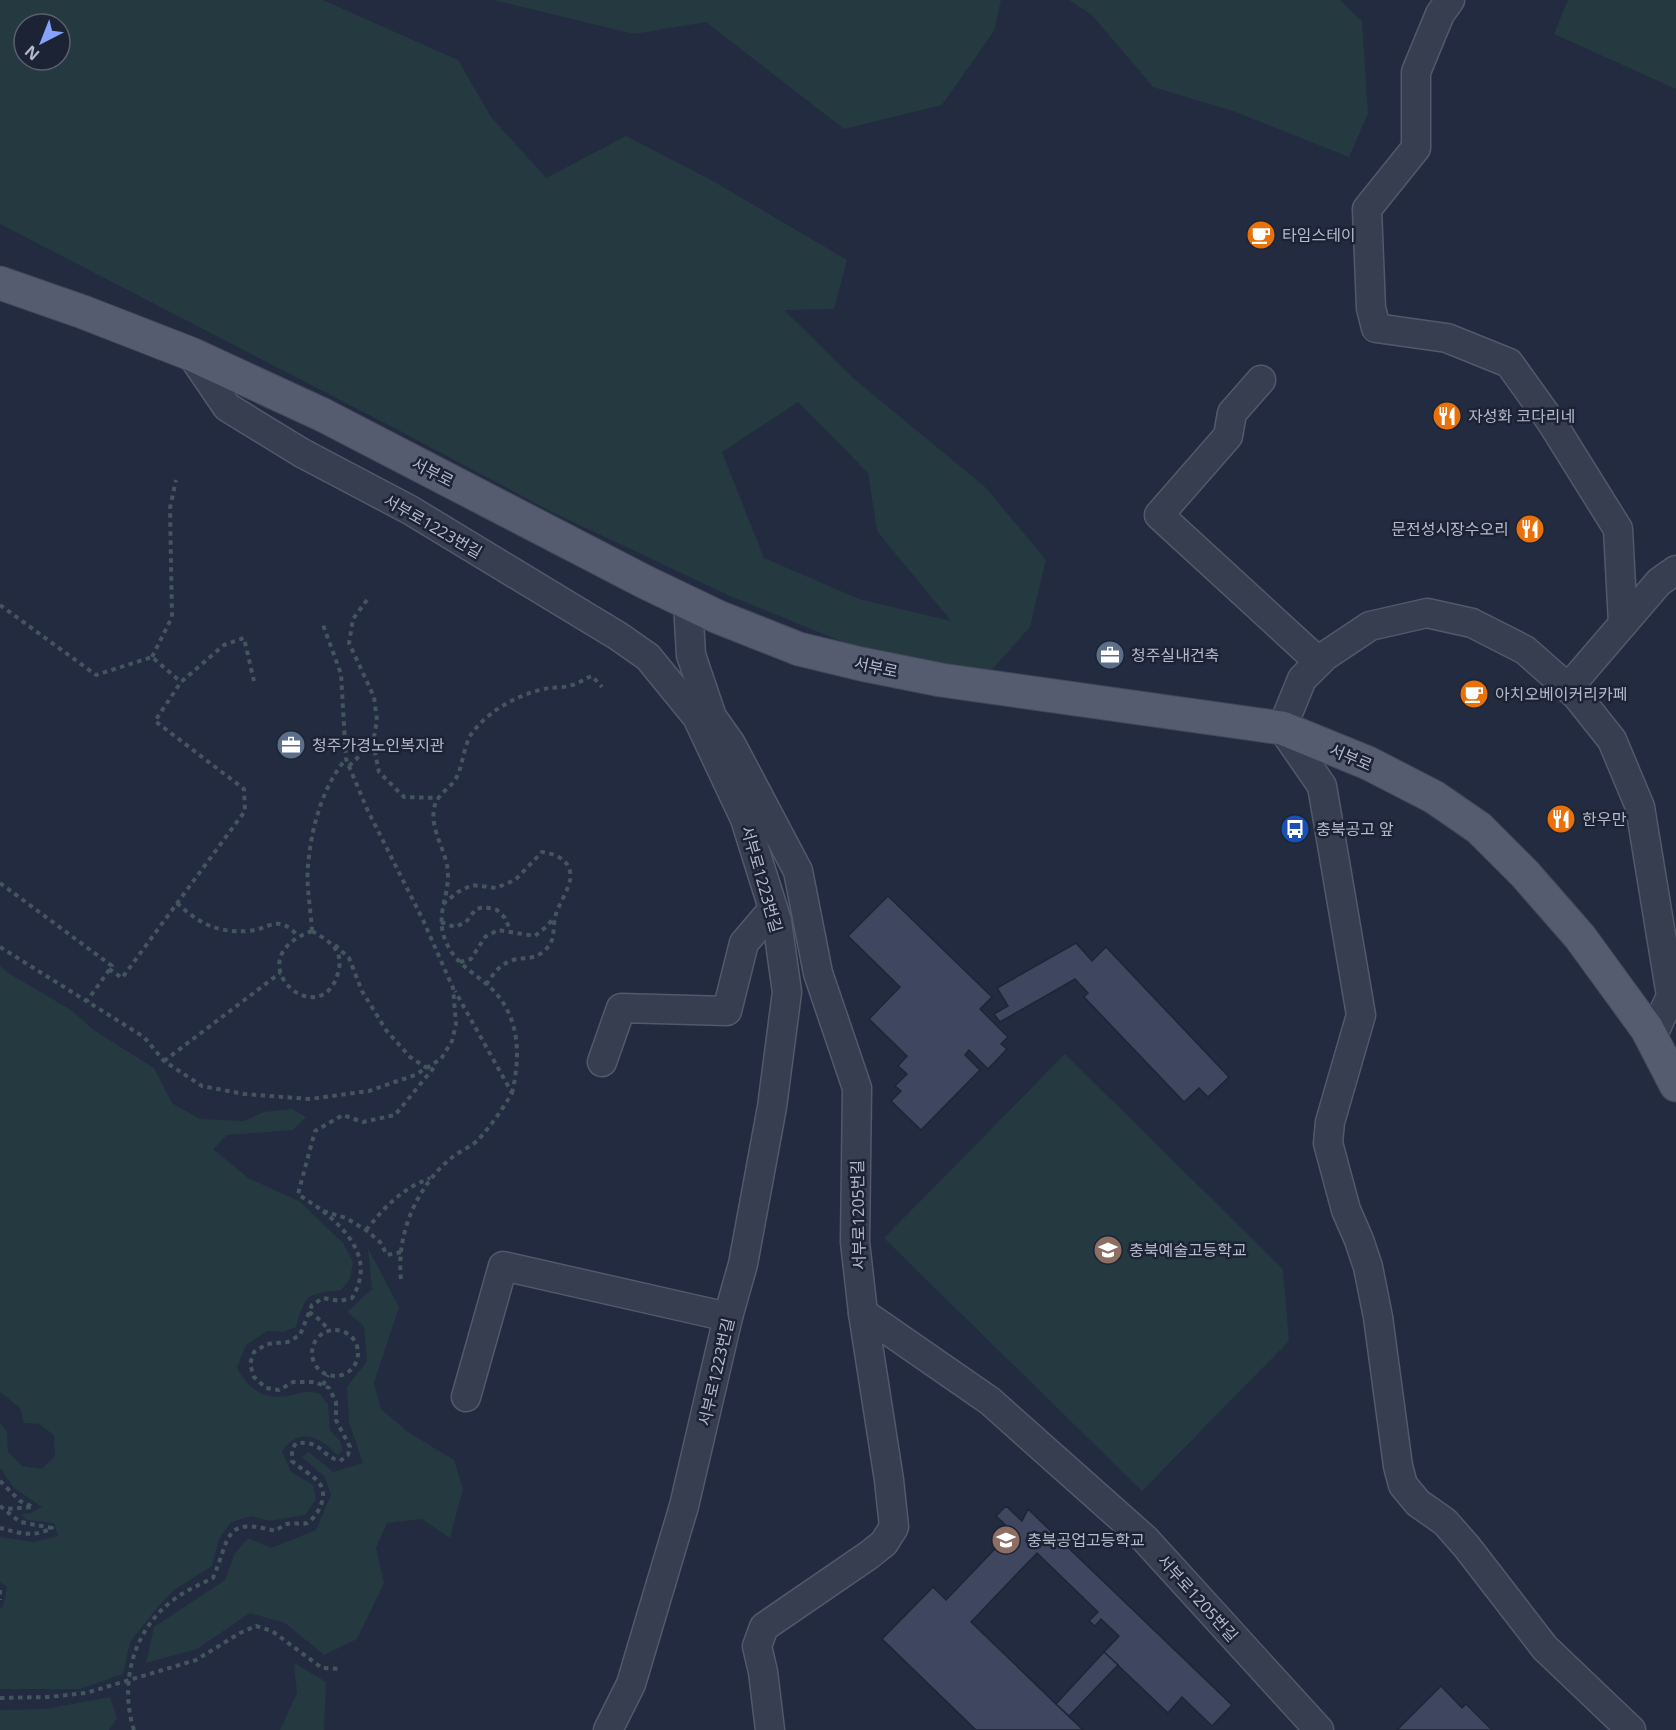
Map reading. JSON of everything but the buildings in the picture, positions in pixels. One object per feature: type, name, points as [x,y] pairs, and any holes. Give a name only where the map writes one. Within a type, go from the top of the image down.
[{"type":"main road","name":"서부로","points":[[0,283],[191,354],[322,415],[688,603],[800,649],[941,680],[1282,728],[1368,763],[1434,797],[1479,828],[1525,874],[1580,937],[1652,1037],[1676,1085]]},
{"type":"street","points":[[1450,0],[1440,14],[1416,72],[1416,148],[1366,209],[1371,309],[1376,328],[1447,338],[1509,363],[1552,423],[1618,530],[1623,624]]},
{"type":"street","name":"서부로1223번길","points":[[191,354],[227,407],[302,453],[410,510],[618,636],[648,657],[697,717],[754,811],[777,921],[787,992],[772,1107],[743,1264],[728,1317],[684,1506],[631,1684],[608,1730]]},
{"type":"street","points":[[1261,380],[1232,413],[1228,436],[1159,515],[1319,662]]},
{"type":"street","points":[[1568,688],[1659,582],[1676,570]]},
{"type":"street","name":"서부로1205번길","points":[[688,603],[691,655],[712,717],[731,744],[754,811],[798,871],[818,973],[857,1088],[855,1242],[863,1313],[990,1401],[1145,1539],[1319,1730]]},
{"type":"street","points":[[1631,1730],[1545,1648],[1467,1547],[1444,1522],[1418,1503],[1403,1485],[1398,1466],[1378,1317],[1368,1267],[1346,1210],[1328,1143],[1330,1122],[1361,1015],[1322,786],[1282,728],[1302,680],[1325,656],[1370,626],[1427,613],[1472,623],[1525,650],[1577,696],[1612,740],[1640,807],[1671,996],[1652,1037]]},
{"type":"street","points":[[602,1062],[621,1008],[727,1011],[744,943],[773,909]]},
{"type":"street","points":[[466,1397],[503,1266],[728,1317]]},
{"type":"street","points":[[770,1730],[763,1672],[757,1646],[764,1627],[869,1555],[884,1543],[894,1527],[863,1313]]},
{"type":"path","points":[[0,605],[96,675],[152,657],[172,617],[170,508],[176,480]]},
{"type":"path","points":[[367,600],[353,619],[349,643],[374,697],[377,720],[373,743],[379,772],[404,797],[439,798]]},
{"type":"path","points":[[322,622],[341,674],[346,759],[367,809],[423,920],[453,988],[512,1093]]},
{"type":"path","points":[[110,969],[122,978],[245,811],[244,789],[155,721],[181,682],[224,645],[244,638],[254,681]]},
{"type":"path","points":[[152,657],[181,682]]},
{"type":"path","points":[[401,1279],[399,1262],[403,1238],[414,1205],[431,1178],[450,1158],[475,1143],[499,1116],[512,1093],[518,1069],[515,1028],[509,1011],[486,985],[460,962],[447,943],[441,922],[448,874],[435,830],[434,808],[442,792],[456,779],[472,733],[501,708],[519,696],[548,688],[573,685],[592,676],[602,687]]},
{"type":"path","points":[[349,766],[373,743]]},
{"type":"path","points":[[312,931],[308,867],[316,825],[324,794],[346,759]]},
{"type":"path","points":[[443,904],[458,892],[472,885],[496,888],[515,879],[542,852],[558,854],[568,864],[570,880],[554,917],[546,927],[535,936],[498,930],[485,937],[471,959],[460,962]]},
{"type":"path","points":[[0,883],[112,966],[87,1001]]},
{"type":"path","points":[[177,903],[193,918],[226,931],[250,930],[272,923],[289,926],[298,936]]},
{"type":"path","points":[[441,922],[455,927],[466,922],[476,909],[484,907],[497,910],[506,918],[511,932]]},
{"type":"path","points":[[486,985],[497,969],[512,960],[532,958],[543,952],[552,942],[554,917]]},
{"type":"path","points":[[312,931],[298,936],[285,947],[279,964],[281,978],[293,991],[308,997],[320,997],[330,992],[337,979],[340,962],[334,945]]},
{"type":"path","points":[[312,931],[349,958],[362,991],[386,1030],[411,1057],[427,1068]]},
{"type":"path","points":[[0,946],[144,1037],[164,1060],[202,1086],[244,1094],[310,1099],[369,1091],[427,1068],[441,1059]]},
{"type":"path","points":[[164,1060],[280,973]]},
{"type":"path","points":[[134,1730],[128,1714],[128,1679],[137,1643],[171,1601],[213,1578],[229,1534],[242,1526],[255,1525],[275,1531],[288,1524],[306,1523],[316,1515],[324,1494],[321,1485],[313,1475],[302,1470],[292,1461],[292,1450],[296,1443],[306,1442],[320,1447],[330,1458],[340,1461],[348,1455],[350,1447],[336,1420],[336,1402],[329,1388],[315,1382],[293,1382],[279,1390],[266,1388],[254,1377],[250,1364],[254,1352],[267,1344],[288,1342],[300,1335],[312,1305],[323,1298],[340,1301],[352,1298],[358,1288],[362,1267],[354,1243],[339,1224],[298,1194],[315,1131],[343,1115],[363,1122],[395,1115],[441,1059],[452,1041],[456,1024],[453,988]]},
{"type":"path","points":[[366,1230],[389,1203],[410,1186],[431,1178]]},
{"type":"path","points":[[323,1211],[346,1218],[366,1230],[380,1242],[387,1255],[401,1252]]},
{"type":"path","points":[[309,1312],[329,1330]]},
{"type":"path","points":[[329,1330],[341,1330],[348,1333],[358,1346],[358,1354],[352,1368],[339,1376],[328,1375],[318,1369],[312,1355],[315,1341],[329,1330]]},
{"type":"path","points":[[323,1385],[328,1375]]},
{"type":"path","points":[[0,1481],[20,1501],[33,1507],[2,1507]]},
{"type":"path","points":[[0,1528],[26,1535],[42,1533],[52,1528],[20,1522],[2,1507]]},
{"type":"path","points":[[0,1590],[0,1600]]},
{"type":"path","points":[[0,1698],[86,1694],[128,1679],[196,1660],[256,1626],[272,1631],[322,1668],[340,1669]]},
{"type":"shaded area","points":[[0,0],[323,0],[458,60],[491,117],[546,178],[626,136],[713,181],[847,260],[834,309],[784,310],[852,377],[985,487],[1046,560],[1030,627],[991,671],[865,651],[730,596],[554,513],[0,224]],"holes":[[[798,402],[868,473],[877,531],[951,621],[859,599],[764,558],[722,452]]]},
{"type":"shaded area","points":[[493,0],[1001,0],[994,31],[942,105],[844,129],[706,22],[634,34]]},
{"type":"shaded area","points":[[1069,0],[1340,0],[1362,21],[1368,114],[1349,157],[1233,111],[1153,87],[1092,15]]},
{"type":"shaded area","points":[[1568,0],[1676,0],[1676,89],[1554,34]]},
{"type":"shaded area","points":[[0,966],[71,1010],[95,1031],[154,1068],[172,1103],[200,1119],[244,1121],[264,1112],[292,1109],[306,1117],[293,1130],[227,1135],[213,1149],[248,1178],[299,1201],[343,1243],[353,1262],[350,1279],[341,1290],[314,1294],[302,1307],[296,1327],[284,1332],[267,1331],[246,1345],[237,1367],[246,1381],[263,1394],[278,1397],[309,1392],[320,1394],[328,1404],[330,1430],[340,1441],[343,1451],[337,1455],[317,1439],[303,1437],[289,1443],[282,1451],[291,1472],[313,1485],[316,1500],[305,1515],[269,1521],[252,1516],[231,1522],[219,1539],[212,1566],[174,1590],[130,1642],[123,1674],[80,1689],[0,1689],[0,1608],[3,1607],[7,1587],[0,1582],[0,1537],[34,1542],[58,1536],[54,1523],[27,1520],[21,1514],[30,1513],[42,1507],[14,1488],[0,1468],[0,1422],[7,1433],[8,1452],[22,1466],[42,1469],[55,1456],[54,1435],[39,1424],[24,1423],[20,1408],[0,1392]]},
{"type":"shaded area","points":[[1065,1054],[1283,1269],[1289,1341],[1142,1491],[884,1238]]},
{"type":"shaded area","points":[[368,1248],[399,1307],[374,1383],[381,1409],[408,1432],[454,1460],[463,1489],[450,1538],[422,1519],[387,1523],[376,1548],[384,1583],[357,1639],[324,1655],[285,1623],[250,1613],[197,1649],[146,1663],[154,1627],[225,1580],[235,1553],[248,1538],[271,1548],[316,1530],[331,1495],[325,1477],[302,1457],[309,1452],[333,1472],[363,1463],[349,1422],[347,1387],[367,1361],[364,1326],[347,1312],[372,1289]]},
{"type":"shaded area","points":[[294,1663],[326,1682],[324,1730],[280,1730],[297,1693]]},
{"type":"shaded area","points":[[110,1697],[117,1718],[109,1730],[0,1730],[0,1710],[45,1709]]},
{"type":"place","name":"타임스테이","points":[[1261,235]]},
{"type":"place","name":"자성화 코다리네","points":[[1447,416]]},
{"type":"place","name":"문전성시장수오리","points":[[1530,529]]},
{"type":"place","name":"청주실내건축","points":[[1110,655]]},
{"type":"place","name":"아치오베이커리카페","points":[[1474,694]]},
{"type":"place","name":"청주가경노인복지관","points":[[291,745]]},
{"type":"place","name":"한우만","points":[[1561,819]]},
{"type":"place","name":"충북공고 앞","points":[[1295,829]]},
{"type":"place","name":"충북예술고등학교","points":[[1108,1250]]},
{"type":"place","name":"충북공업고등학교","points":[[1006,1540]]}]
